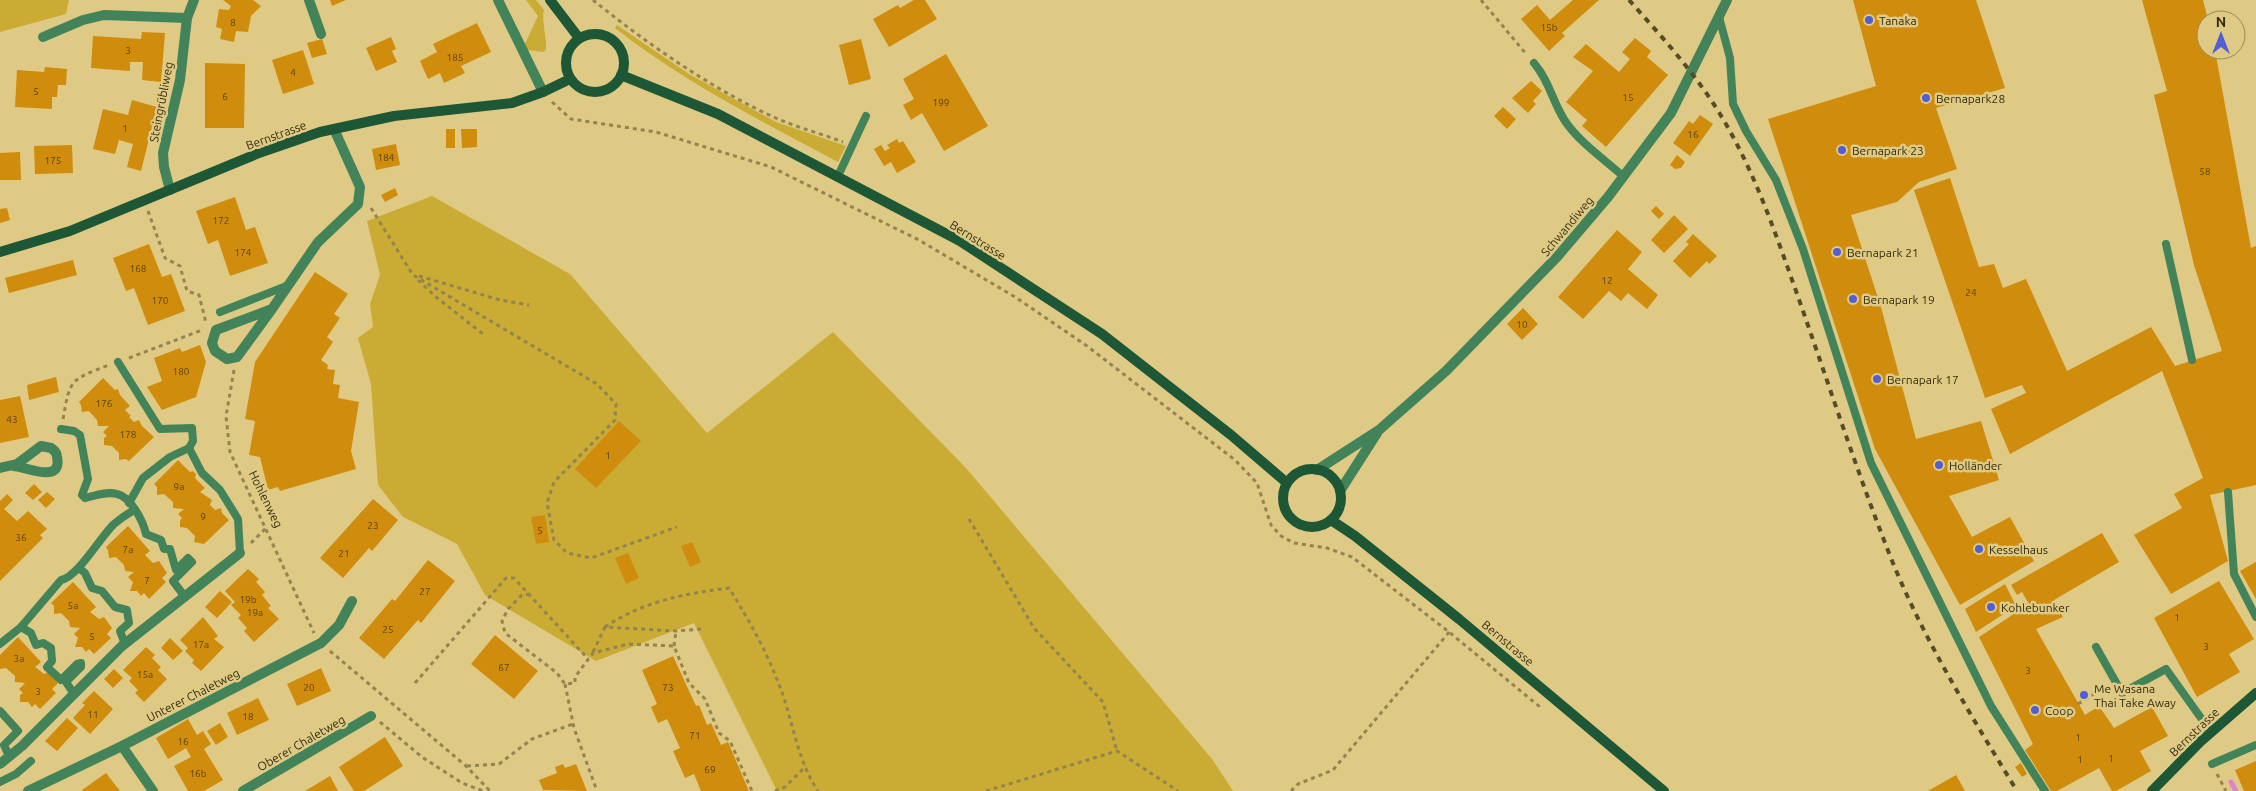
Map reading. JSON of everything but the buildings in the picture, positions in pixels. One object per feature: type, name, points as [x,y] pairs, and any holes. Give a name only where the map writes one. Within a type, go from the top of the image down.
[{"type":"main road","points":[[550,0],[579,38]]},
{"type":"main road","points":[[595,34],[611,39],[617,44],[624,59],[622,76],[610,89],[601,92],[583,90],[570,79],[566,72],[566,56],[569,49],[579,38],[595,34]]},
{"type":"main road","name":"Bernstrasse","points":[[622,76],[718,114],[960,241],[1102,334],[1231,435],[1287,482]]},
{"type":"main road","name":"Bernstrasse","points":[[0,252],[70,230],[259,153],[334,129],[394,116],[501,105],[543,92],[570,79]]},
{"type":"main road","points":[[1317,470],[1331,477],[1340,491],[1340,507],[1331,520],[1316,527],[1308,527],[1294,521],[1288,515],[1282,499],[1287,482],[1300,472],[1317,470]]},
{"type":"main road","name":"Bernstrasse","points":[[1331,520],[1355,536],[1459,618],[1664,791]]},
{"type":"main road","name":"Bernstrasse","points":[[2152,791],[2211,732],[2256,693]]},
{"type":"street","points":[[309,0],[321,34]]},
{"type":"street","points":[[498,0],[543,92]]},
{"type":"street","name":"Schwandiweg","points":[[1317,470],[1379,430],[1446,371],[1557,258],[1624,177],[1676,105],[1727,0]]},
{"type":"street","name":"Steingrübliweg","points":[[170,190],[163,159],[180,80],[187,18],[192,1]]},
{"type":"street","points":[[43,37],[83,20],[104,15],[187,18]]},
{"type":"street","points":[[272,309],[216,330],[212,343],[215,352],[228,359],[237,357],[272,309],[289,285],[318,242],[354,209],[361,193],[334,129]]},
{"type":"street","name":"Schwandiweg","points":[[1340,491],[1379,430]]},
{"type":"street","points":[[0,468],[13,466]]},
{"type":"street","points":[[0,764],[125,644],[240,553]]},
{"type":"street","name":"Unterer Chaletweg","points":[[28,791],[122,746],[321,643],[339,625],[352,601]]},
{"type":"street","name":"Oberer Chaletweg","points":[[243,791],[371,716]]},
{"type":"street","points":[[122,746],[153,791]]},
{"type":"lane","points":[[1719,17],[1730,58],[1733,104],[1746,131],[1776,180],[1803,249],[1871,463],[1991,706],[2045,791]]},
{"type":"lane","points":[[1534,63],[1544,74],[1564,119],[1576,134],[1624,177]]},
{"type":"lane","points":[[838,176],[866,116]]},
{"type":"lane","points":[[2166,244],[2192,360]]},
{"type":"lane","points":[[220,312],[289,285]]},
{"type":"lane","points":[[0,644],[21,627],[61,580],[66,580],[73,571],[79,568],[114,524],[131,507],[144,478],[170,457],[189,448],[193,441],[192,428],[160,429],[118,362]]},
{"type":"lane","points":[[61,429],[74,431],[80,435],[88,479],[82,495],[85,498],[117,494],[131,507],[144,525],[146,534],[162,540],[164,549],[170,549],[176,570],[188,558],[192,562],[173,581],[185,597]]},
{"type":"lane","points":[[189,448],[202,473],[211,479],[220,490],[228,506],[238,519],[240,553]]},
{"type":"lane","points":[[2228,492],[2234,574],[2256,617]]},
{"type":"lane","points":[[79,568],[85,573],[92,588],[102,591],[115,607],[127,610],[129,624],[120,631],[125,644]]},
{"type":"lane","points":[[21,627],[31,633],[36,645],[43,643],[51,648],[52,661],[47,667],[61,680],[76,664],[82,663],[66,682],[74,694]]},
{"type":"lane","points":[[2096,647],[2122,693],[2166,669],[2211,732]]},
{"type":"lane","points":[[0,711],[18,731],[4,745],[9,756]]},
{"type":"lane","points":[[2212,764],[2256,745]]},
{"type":"lane","points":[[0,782],[16,774],[31,762]]},
{"type":"path","points":[[593,0],[651,44],[714,84],[778,119],[853,146]]},
{"type":"path","points":[[1481,0],[1506,34],[1534,63]]},
{"type":"path","points":[[543,92],[571,120],[656,132],[771,167],[919,240],[1015,297],[1087,346],[1235,460],[1257,483],[1271,525],[1281,536],[1294,543],[1327,548],[1352,558],[1449,632],[1544,710]]},
{"type":"path","points":[[361,193],[413,274],[436,296],[483,334]]},
{"type":"path","points":[[144,200],[165,258],[180,266],[187,291],[199,295],[208,328]]},
{"type":"path","points":[[413,274],[500,300],[529,306]]},
{"type":"path","points":[[413,274],[598,384],[616,404],[615,420],[554,482],[550,492],[547,503],[554,540],[567,553],[591,558],[676,526]]},
{"type":"path","name":"Hohlenweg","points":[[237,357],[226,416],[230,452],[251,494],[309,625],[321,643]]},
{"type":"path","points":[[969,519],[1034,628],[1103,702],[1117,751],[1178,791]]},
{"type":"path","points":[[415,683],[506,578],[514,578],[588,659]]},
{"type":"path","points":[[565,684],[575,683],[575,677],[593,653],[605,628],[626,613],[680,594],[729,588],[751,623],[780,687],[796,741],[818,791]]},
{"type":"path","points":[[530,594],[522,594],[508,609],[502,620],[505,633],[558,674],[565,684],[573,724],[597,791]]},
{"type":"path","points":[[1291,791],[1298,784],[1333,770],[1459,618]]},
{"type":"path","points":[[605,628],[676,631],[702,629]]},
{"type":"path","points":[[676,631],[674,646],[689,683],[705,699],[719,732],[730,741],[752,791]]},
{"type":"path","points":[[593,653],[628,644],[674,646]]},
{"type":"path","points":[[339,658],[466,766],[490,791]]},
{"type":"path","points":[[2078,704],[2115,680]]},
{"type":"path","points":[[371,716],[422,757],[462,783],[483,791]]},
{"type":"path","points":[[466,766],[500,764],[532,740],[573,724]]},
{"type":"path","points":[[986,791],[1117,751]]},
{"type":"path","points":[[775,791],[786,787],[806,766]]},
{"type":"path","points":[[1166,784],[1172,791]]},
{"type":"shaded area","points":[[0,0],[69,0],[66,14],[0,32]]},
{"type":"shaded area","points":[[526,0],[536,0],[544,10],[546,49],[544,52],[527,50],[524,46],[538,16]]},
{"type":"shaded area","points":[[617,25],[689,74],[776,122],[846,146],[838,162],[752,116],[668,66],[615,28]]},
{"type":"shaded area","points":[[432,196],[570,274],[707,433],[833,332],[966,468],[1212,759],[1233,791],[777,791],[694,623],[596,661],[485,595],[457,544],[403,517],[378,485],[371,384],[358,338],[373,327],[370,304],[380,275],[367,221]]},
{"type":"waterway","points":[[2231,782],[2236,791]]},
{"type":"railway","points":[[1629,0],[1679,57],[1702,87],[1723,119],[1745,160],[1764,203],[1863,484],[1900,580],[1946,672],[2017,791]]},
{"type":"place","name":"Tanaka","points":[[1869,20]]},
{"type":"place","name":"Bernapark28","points":[[1926,98]]},
{"type":"place","name":"Bernapark 23","points":[[1842,150]]},
{"type":"place","name":"Bernapark 21","points":[[1837,252]]},
{"type":"place","name":"Bernapark 19","points":[[1853,299]]},
{"type":"place","name":"Bernapark 17","points":[[1877,379]]},
{"type":"place","name":"Holländer","points":[[1939,465]]},
{"type":"place","name":"Kesselhaus","points":[[1979,549]]},
{"type":"place","name":"Kohlebunker","points":[[1991,607]]},
{"type":"place","name":"Me Wasana Thai Take Away","points":[[2084,695]]},
{"type":"place","name":"Coop","points":[[2035,710]]}]
